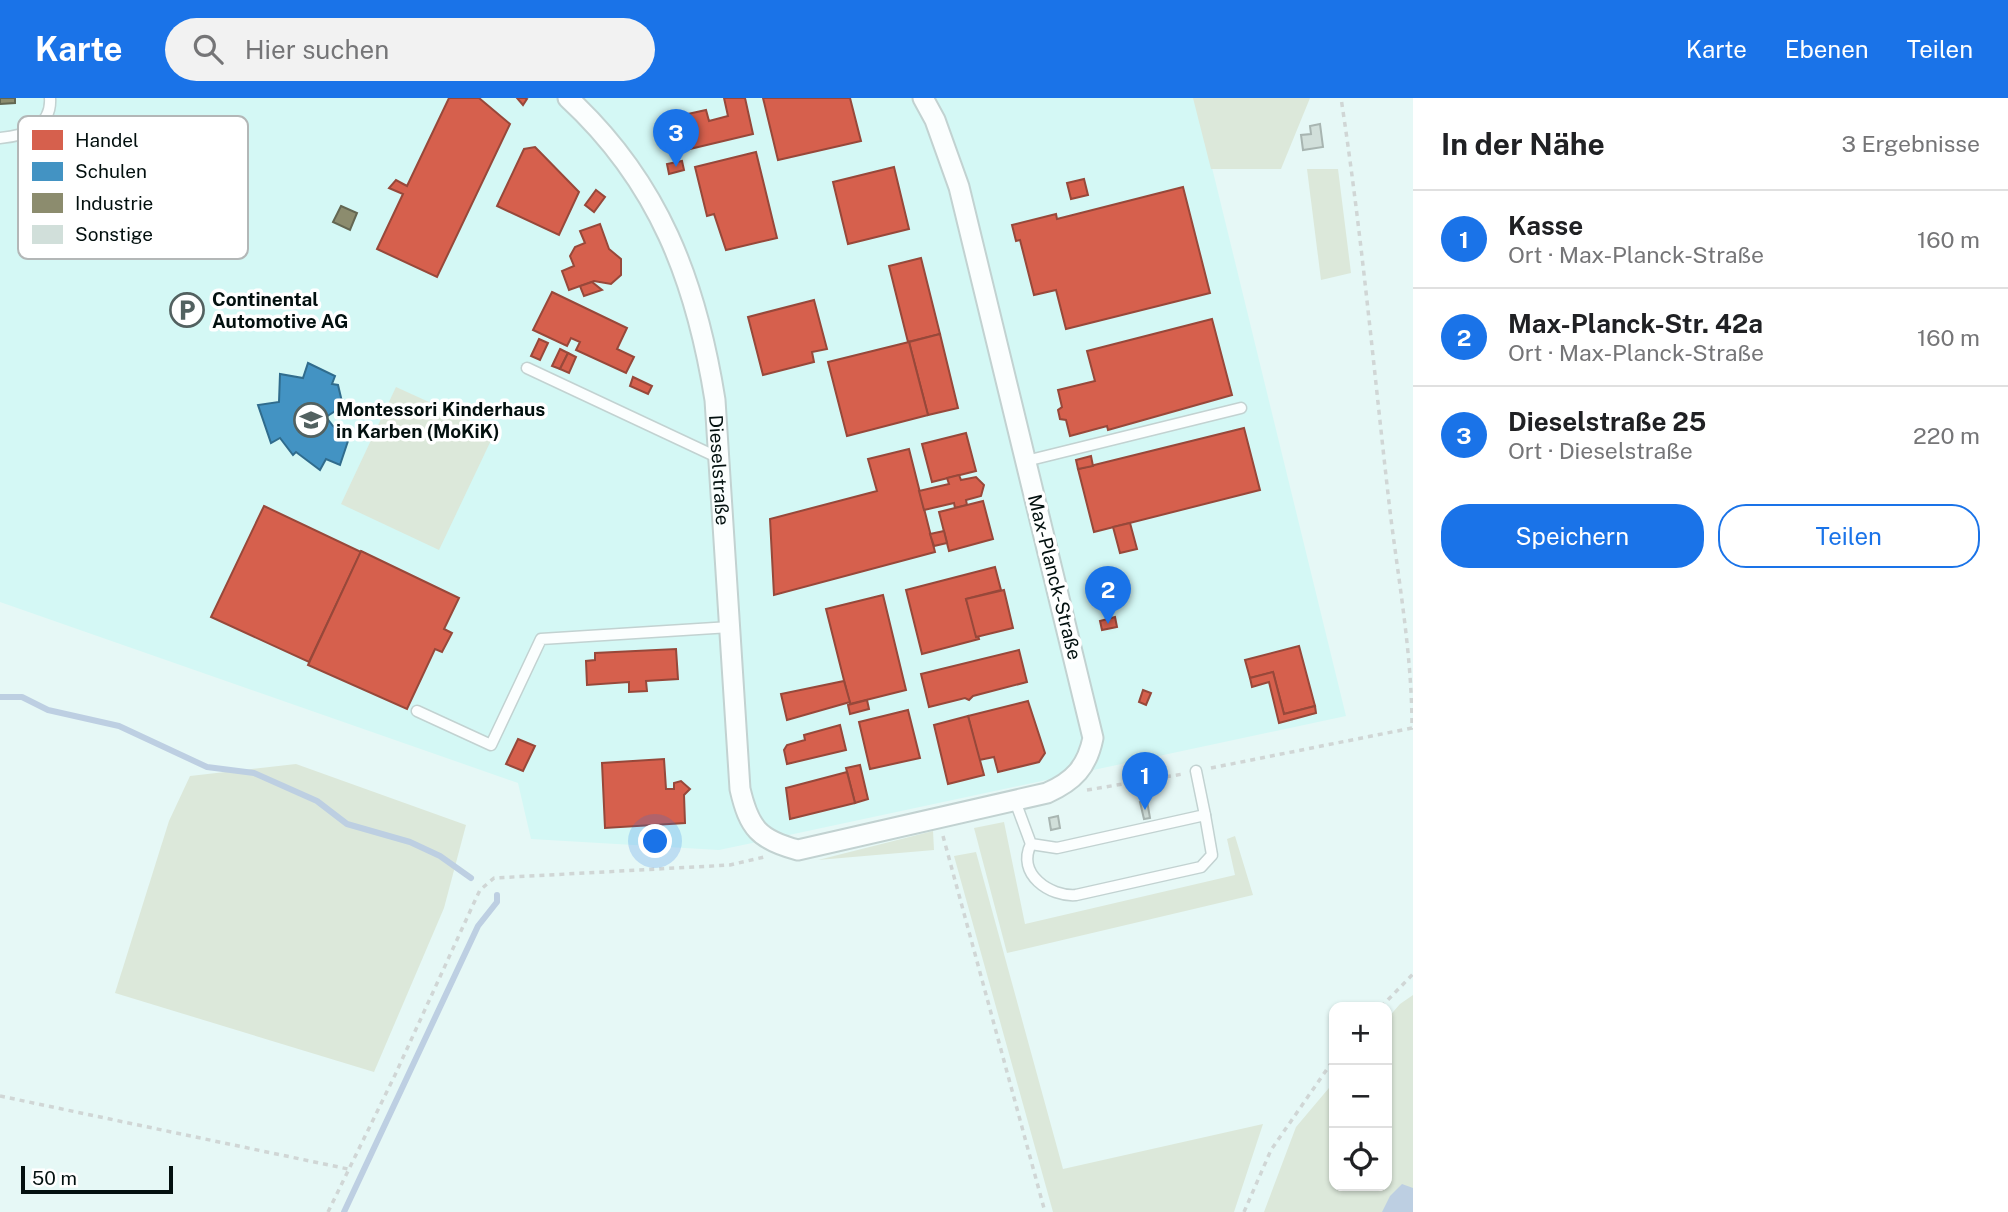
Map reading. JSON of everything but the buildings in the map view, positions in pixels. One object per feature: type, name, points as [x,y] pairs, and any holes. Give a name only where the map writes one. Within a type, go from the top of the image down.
[{"type":"street","name":"Dieselstraße","points":[[568,98],[603,135],[643,190],[688,279],[710,368],[720,459],[743,804],[751,822],[763,838],[798,850]]},
{"type":"street","name":"Max-Planck-Straße","points":[[798,850],[1047,793],[1077,776],[1087,760],[1093,738],[960,187],[935,120],[923,98]]},
{"type":"lane","points":[[46,116],[51,108],[50,98]]},
{"type":"lane","points":[[0,138],[18,136]]},
{"type":"lane","points":[[527,368],[720,459]]},
{"type":"lane","points":[[1026,461],[1241,408]]},
{"type":"lane","points":[[418,711],[492,745],[541,639],[730,627]]},
{"type":"lane","points":[[1015,801],[1031,844],[1028,859],[1037,881],[1055,894],[1076,894],[1201,867],[1212,855],[1196,771]]},
{"type":"lane","points":[[1031,844],[1057,848],[1205,814]]},
{"type":"path","points":[[1047,793],[1100,788],[1196,771],[1413,728],[1413,678],[1390,512],[1359,215],[1341,98]]},
{"type":"path","points":[[938,820],[1045,1212]]},
{"type":"path","points":[[328,1212],[480,890],[494,878],[730,864],[798,850]]},
{"type":"path","points":[[1386,1002],[1413,974]]},
{"type":"path","points":[[1244,1212],[1271,1150],[1330,1065]]},
{"type":"path","points":[[0,1096],[348,1169]]},
{"type":"shaded area","points":[[0,98],[1195,98],[1346,716],[719,850],[531,839],[518,783],[0,602]]},
{"type":"shaded area","points":[[1402,1184],[1413,1188],[1413,1212],[1382,1212],[1390,1196]]},
{"type":"green space","points":[[1193,98],[1310,98],[1281,169],[1211,169]]},
{"type":"green space","points":[[1307,169],[1338,169],[1351,273],[1321,280]]},
{"type":"green space","points":[[396,387],[495,432],[439,550],[341,504]]},
{"type":"green space","points":[[296,764],[466,825],[444,908],[374,1072],[115,993],[169,821],[190,776]]},
{"type":"green space","points":[[1004,822],[1025,924],[1235,875],[1227,839],[1235,836],[1253,895],[1007,953],[974,828]]},
{"type":"green space","points":[[933,831],[934,850],[818,860]]},
{"type":"green space","points":[[976,852],[1063,1169],[1263,1124],[1234,1212],[1053,1212],[954,856]]},
{"type":"green space","points":[[1413,995],[1413,1212],[1264,1212],[1296,1127],[1329,1088],[1329,1191],[1392,1191],[1392,1013]]},
{"type":"waterway","points":[[0,697],[22,697],[48,710],[119,726],[207,767],[254,773],[317,801],[347,824],[410,842],[440,856],[471,878]]},
{"type":"waterway","points":[[344,1212],[478,926],[497,902],[497,895]]},
{"type":"place","name":"Dieselstraße 25","points":[[676,167]]},
{"type":"place","name":"Continental Automotive AG","points":[[187,310]]},
{"type":"place","name":"Montessori Kinderhaus in Karben (MoKiK)","points":[[311,420]]},
{"type":"place","name":"Max-Planck-Str. 42a","points":[[1108,624]]},
{"type":"place","name":"Kasse","points":[[1145,810]]}]
